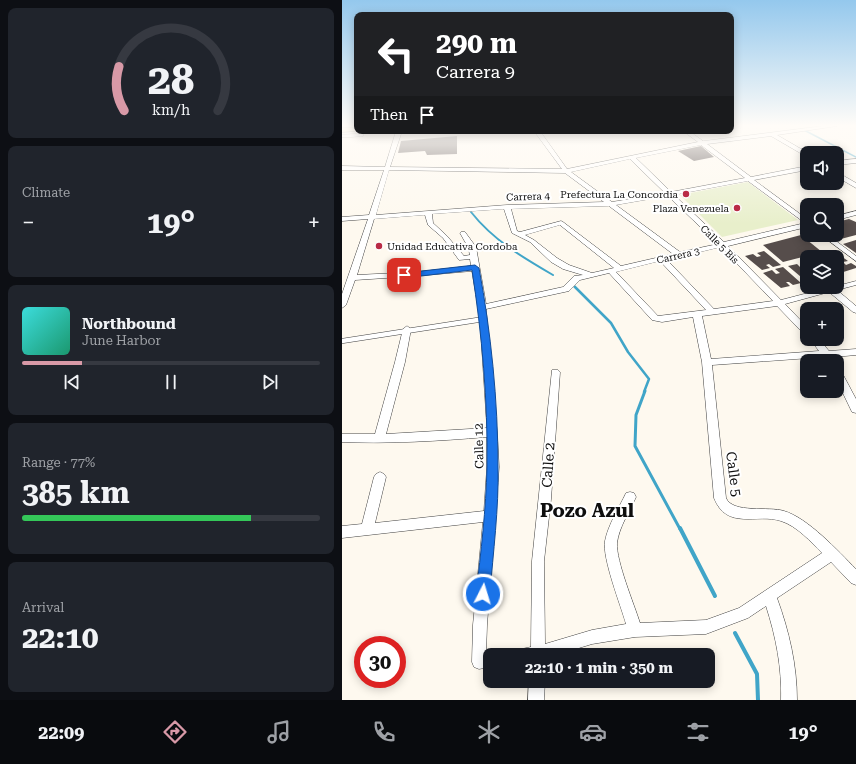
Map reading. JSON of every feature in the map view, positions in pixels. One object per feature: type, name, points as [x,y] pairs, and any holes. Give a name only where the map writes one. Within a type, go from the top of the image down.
[{"type":"street","points":[[342,305],[389,159]]},
{"type":"street","points":[[557,159],[566,171],[679,255]]},
{"type":"street","points":[[342,168],[566,171],[628,159]]},
{"type":"street","name":"Calle 5 Bis","points":[[632,159],[723,245],[800,325]]},
{"type":"street","points":[[723,159],[800,217]]},
{"type":"street","points":[[844,162],[856,161]]},
{"type":"street","name":"Carrera 4","points":[[342,219],[507,206],[611,204],[800,169]]},
{"type":"street","points":[[844,178],[856,186]]},
{"type":"street","points":[[507,206],[514,232],[532,241],[554,260],[566,267],[592,275]]},
{"type":"street","points":[[428,212],[430,224],[445,237],[462,258],[474,256]]},
{"type":"street","points":[[844,216],[856,213]]},
{"type":"street","points":[[518,235],[561,223],[620,269]]},
{"type":"street","name":"Carrera 3","points":[[482,306],[566,289],[577,278],[723,245],[800,225]]},
{"type":"street","name":"Calle 12","points":[[464,232],[472,247],[484,319],[492,432],[493,467],[490,516],[480,625],[483,648]]},
{"type":"street","points":[[833,242],[856,259]]},
{"type":"street","points":[[662,259],[713,313]]},
{"type":"street","points":[[348,283],[475,268]]},
{"type":"street","points":[[611,271],[655,318],[662,319],[779,303],[815,294]]},
{"type":"street","points":[[844,286],[856,283]]},
{"type":"street","points":[[836,294],[856,310]]},
{"type":"street","name":"Calle 5","points":[[696,314],[707,362],[720,498],[724,506],[733,512],[784,516],[793,521],[832,554],[856,578]]},
{"type":"street","points":[[379,440],[400,362],[407,329]]},
{"type":"street","points":[[820,346],[827,354]]},
{"type":"street","points":[[844,355],[856,352]]},
{"type":"street","points":[[707,362],[800,359]]},
{"type":"street","name":"Calle 2","points":[[538,648],[538,561],[545,498],[555,372]]},
{"type":"street","points":[[844,385],[856,409]]},
{"type":"street","points":[[342,438],[379,440],[492,432]]},
{"type":"street","points":[[367,529],[380,477]]},
{"type":"street","points":[[630,497],[613,534],[611,543],[612,556],[635,630]]},
{"type":"street","points":[[342,532],[490,516]]},
{"type":"street","points":[[557,648],[592,637],[635,630],[706,627],[743,613],[832,554]]},
{"type":"street","points":[[769,595],[776,616],[790,679],[789,700]]},
{"type":"street","points":[[536,700],[537,688]]},
{"type":"lane","points":[[342,342],[407,329],[484,319]]},
{"type":"green space","name":"Plaza Venezuela","points":[[748,182],[798,220],[722,237],[680,195]]},
{"type":"building","points":[[690,159],[706,159],[694,161]]},
{"type":"building","points":[[849,219],[856,222],[856,235],[844,238],[844,220]]},
{"type":"building","points":[[800,235],[800,242],[810,242],[820,250],[800,250],[800,258],[783,262],[763,245]]},
{"type":"building","points":[[856,240],[856,253],[843,244]]},
{"type":"building","points":[[764,251],[781,265],[773,267],[769,264],[766,265],[770,268],[762,270],[745,256],[753,254],[757,257],[761,256],[757,253]]},
{"type":"building","points":[[844,263],[846,265],[851,263],[856,266],[856,268],[844,272]]},
{"type":"building","points":[[797,264],[800,267],[800,276],[788,266]]},
{"type":"building","points":[[783,267],[800,283],[793,285],[786,282],[790,286],[781,288],[763,273],[772,270],[776,274],[780,273],[775,269]]},
{"type":"waterway","points":[[471,212],[498,239],[519,255],[553,275]]},
{"type":"waterway","points":[[573,285],[611,323],[628,352],[649,379],[644,392]]},
{"type":"waterway","points":[[645,391],[636,415],[635,446],[680,529]]},
{"type":"waterway","points":[[680,528],[715,596]]},
{"type":"waterway","points":[[735,633],[757,674],[758,700]]},
{"type":"place","name":"Prefectura La Concordia","points":[[686,194]]},
{"type":"place","name":"Plaza Venezuela","points":[[737,208]]},
{"type":"place","name":"Unidad Educativa Cordoba","points":[[379,246]]},
{"type":"district","name":"Pozo Azul","points":[[587,510]]},
{"type":"route","points":[[404,275],[475,268],[484,319],[493,467],[483,594]]}]
